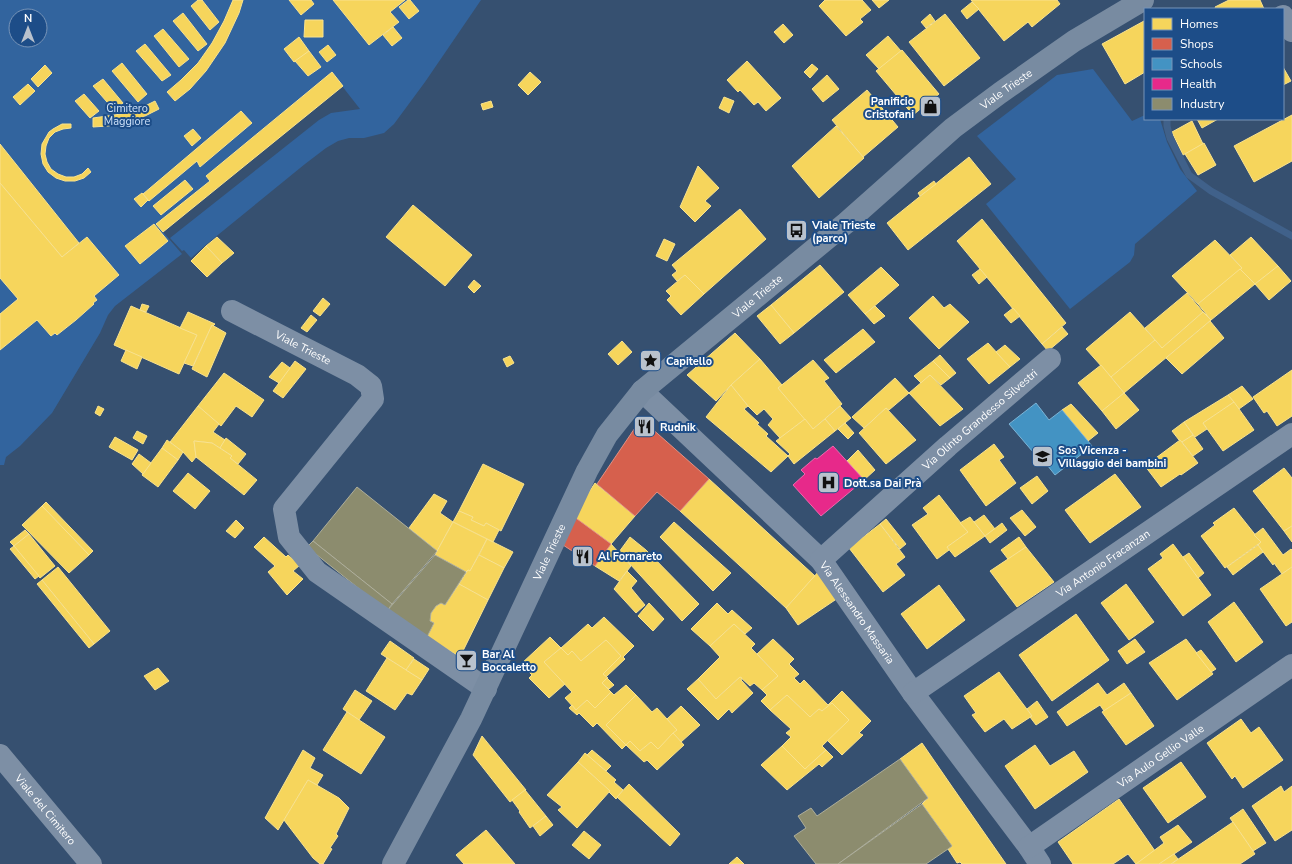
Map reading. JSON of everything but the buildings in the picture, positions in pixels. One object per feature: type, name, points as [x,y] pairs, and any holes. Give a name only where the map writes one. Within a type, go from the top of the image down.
[{"type":"main road","name":"Viale Trieste","points":[[393,864],[486,689],[587,471],[607,435],[642,391],[846,223],[952,128],[1074,41],[1143,0]]},
{"type":"street","points":[[1284,18],[1292,31]]},
{"type":"street","name":"Viale Trieste","points":[[232,311],[357,375],[372,386],[373,399],[284,509],[289,537],[317,572],[486,689]]},
{"type":"street","name":"Via Olinto Grandesso Silvestri","points":[[820,560],[948,446],[1050,360]]},
{"type":"street","name":"Via Alessandro Massaria","points":[[642,391],[820,560],[913,693],[1035,856]]},
{"type":"street","name":"Via Antonio Fracanzan","points":[[913,693],[1292,434]]},
{"type":"street","name":"Via Aulo Gellio Valle","points":[[1035,856],[1292,665]]},
{"type":"street","name":"Viale del Cimitero","points":[[0,755],[91,864]]},
{"type":"green space","name":"Cimitero Maggiore","points":[[0,0],[481,0],[425,82],[394,124],[384,133],[364,138],[349,138],[338,141],[326,148],[191,258],[170,238],[319,120],[331,113],[360,109],[342,86],[163,232],[182,254],[115,306],[108,315],[100,333],[52,413],[20,446],[6,457],[4,465],[0,465]]},
{"type":"green space","points":[[1093,69],[1132,121],[1144,115],[1144,120],[1160,120],[1167,142],[1180,169],[1197,191],[1135,244],[1134,255],[1130,262],[1070,309],[986,204],[1016,179],[977,136],[1057,75]]},
{"type":"waterway","points":[[1167,120],[1170,138],[1189,175],[1211,191],[1292,236]]},
{"type":"place","name":"Panificio Cristofani","points":[[930,107]]},
{"type":"place","name":"Viale Trieste (parco)","points":[[796,231]]},
{"type":"place","name":"Capitello","points":[[650,361]]},
{"type":"place","name":"Rudnik","points":[[644,427]]},
{"type":"place","name":"Sos Vicenza - Villaggio dei bambini","points":[[1043,456]]},
{"type":"place","name":"Dott.sa Dai Prà","points":[[828,483]]},
{"type":"place","name":"Al Fornareto","points":[[582,556]]},
{"type":"place","name":"Bar Al Boccaletto","points":[[467,660]]}]
